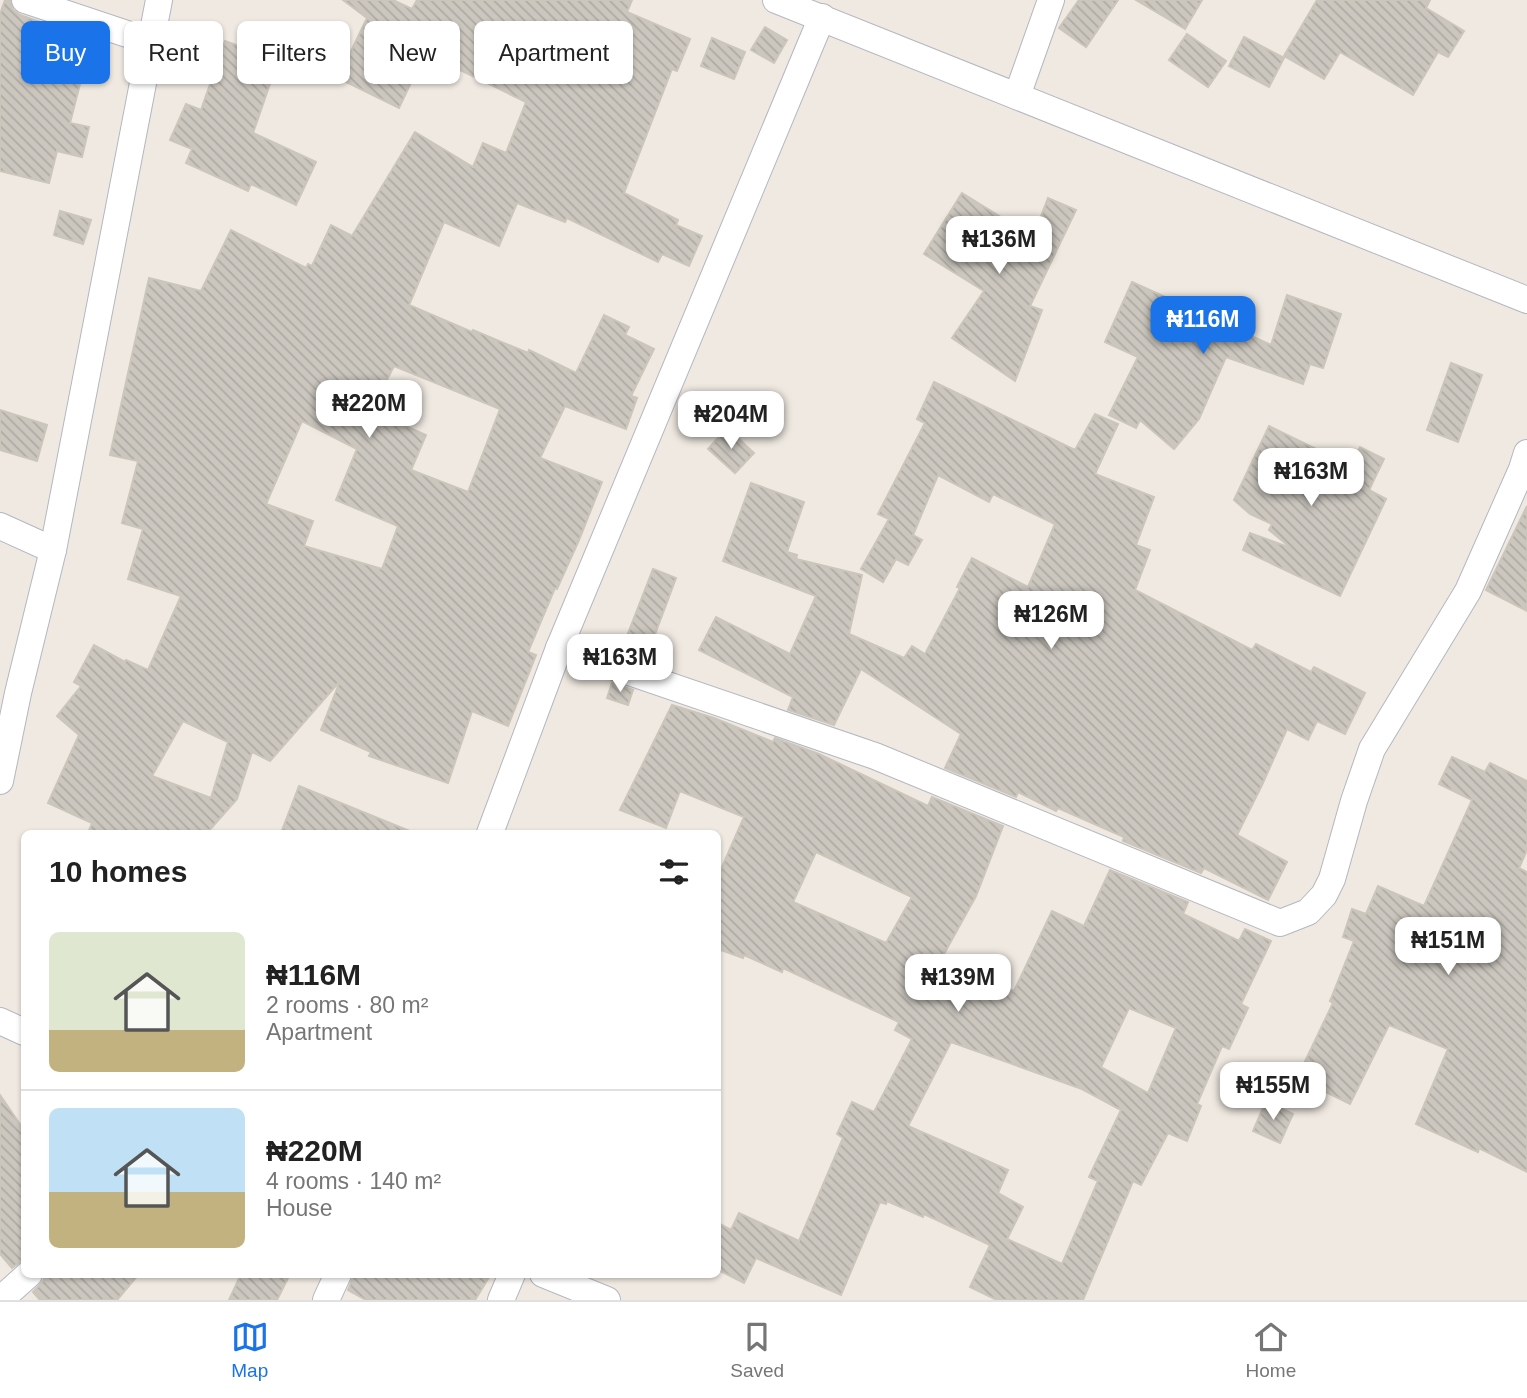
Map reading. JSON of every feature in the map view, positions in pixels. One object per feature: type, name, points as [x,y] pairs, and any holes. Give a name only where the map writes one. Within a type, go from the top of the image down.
[{"type":"street","points":[[24,0],[124,33]]},
{"type":"street","points":[[155,21],[159,0]]},
{"type":"street","points":[[776,0],[1527,300]]},
{"type":"street","points":[[1017,96],[1051,0]]},
{"type":"street","points":[[491,830],[559,648],[822,17]]},
{"type":"street","points":[[0,781],[9,690],[53,550],[143,84]]},
{"type":"street","points":[[559,648],[875,756],[1279,923],[1308,912],[1324,895],[1332,878],[1372,749],[1468,591],[1527,453]]},
{"type":"street","points":[[0,526],[53,550]]},
{"type":"street","points":[[0,1021],[21,1031]]},
{"type":"street","points":[[0,1300],[25,1278]]},
{"type":"street","points":[[326,1300],[336,1278]]},
{"type":"street","points":[[501,1300],[510,1278]]},
{"type":"street","points":[[553,1278],[607,1300]]},
{"type":"building","points":[[5,0],[10,0],[13,10],[38,21],[21,21],[21,84],[80,84],[70,123],[89,127],[82,157],[57,151],[49,183],[0,171],[0,14]]},
{"type":"building","points":[[343,0],[393,0],[412,9],[417,0],[632,0],[627,12],[690,39],[677,71],[672,69],[624,193],[678,220],[676,225],[702,236],[689,266],[662,254],[658,262],[567,218],[565,222],[517,203],[499,246],[444,222],[409,305],[528,353],[529,350],[576,373],[604,315],[629,327],[625,335],[654,349],[631,396],[637,398],[626,429],[565,406],[540,458],[602,482],[528,652],[536,655],[508,726],[472,711],[448,783],[369,756],[371,752],[321,730],[340,681],[270,761],[252,752],[237,799],[210,830],[89,830],[92,823],[48,803],[79,735],[57,716],[81,686],[74,682],[94,645],[125,662],[126,660],[148,670],[181,596],[128,579],[143,529],[122,523],[138,461],[110,455],[149,278],[201,291],[231,230],[306,268],[308,264],[312,266],[331,225],[352,236],[415,132],[473,167],[483,143],[506,153],[526,102],[489,84],[633,84],[633,21],[474,21],[474,77],[460,70],[460,21],[366,21],[367,18]],"holes":[[[394,366],[500,409],[468,492],[411,470],[426,435],[371,411]],[[302,421],[357,449],[336,500],[398,526],[382,569],[304,546],[313,521],[266,504]],[[183,721],[228,742],[211,798],[152,776]]]},
{"type":"building","points":[[1079,0],[1118,0],[1086,47],[1059,28]]},
{"type":"building","points":[[1136,0],[1202,0],[1185,29]]},
{"type":"building","points":[[1317,0],[1430,0],[1426,8],[1464,31],[1448,57],[1438,52],[1413,95],[1340,52],[1324,79],[1284,56]]},
{"type":"building","points":[[364,24],[364,84],[410,84],[399,108],[350,84],[350,53]]},
{"type":"building","points":[[765,27],[787,40],[774,63],[751,50]]},
{"type":"building","points":[[1187,34],[1226,61],[1208,87],[1169,60]]},
{"type":"building","points":[[1244,37],[1284,58],[1269,87],[1229,66]]},
{"type":"building","points":[[712,38],[745,52],[734,79],[701,66]]},
{"type":"building","points":[[225,41],[237,45],[237,84],[270,84],[253,133],[316,162],[296,205],[251,184],[248,191],[186,163],[192,149],[170,140],[186,104],[201,110],[210,84],[223,84]]},
{"type":"building","points":[[962,193],[1033,237],[1048,198],[1076,210],[1030,306],[1042,310],[1015,381],[952,338],[984,291],[924,254]]},
{"type":"building","points":[[60,211],[91,220],[83,244],[54,235]]},
{"type":"building","points":[[1132,282],[1271,345],[1287,295],[1341,314],[1323,368],[1310,364],[1303,384],[1226,357],[1199,419],[1174,449],[1140,420],[1136,428],[1109,415],[1138,357],[1105,342]]},
{"type":"building","points":[[1451,363],[1482,375],[1458,442],[1427,430]]},
{"type":"building","points":[[934,382],[1075,450],[1095,414],[1118,424],[1095,474],[1154,497],[1136,545],[1150,550],[1135,590],[1252,650],[1256,644],[1311,672],[1314,667],[1365,693],[1345,734],[1317,721],[1308,740],[1287,729],[1237,835],[1287,862],[1268,900],[1204,868],[1201,873],[1123,841],[1124,837],[1058,808],[1056,811],[1018,792],[1016,797],[945,768],[961,734],[861,669],[834,725],[788,710],[793,697],[699,650],[716,617],[790,654],[816,596],[723,561],[751,483],[804,502],[787,552],[797,555],[796,559],[862,575],[849,634],[904,658],[912,646],[925,654],[960,588],[957,587],[972,558],[1028,587],[1055,524],[993,494],[989,502],[938,475],[913,535],[922,540],[908,565],[896,559],[883,582],[861,569],[889,519],[878,514],[925,423],[917,419]]},
{"type":"building","points":[[0,410],[47,425],[37,461],[0,450]]},
{"type":"building","points":[[1269,426],[1351,466],[1360,447],[1384,459],[1369,490],[1386,499],[1340,596],[1243,550],[1250,533],[1291,548],[1269,530],[1272,524],[1250,514],[1234,500]]},
{"type":"building","points":[[727,428],[754,453],[735,473],[708,449]]},
{"type":"building","points":[[1527,506],[1527,611],[1486,590]]},
{"type":"building","points":[[653,569],[676,578],[645,661],[622,653],[622,649]]},
{"type":"building","points":[[612,683],[633,690],[628,705],[607,698]]},
{"type":"building","points":[[672,705],[714,718],[773,742],[775,738],[819,754],[928,806],[932,797],[1003,826],[976,896],[939,963],[1014,991],[1052,911],[1084,926],[1110,870],[1188,902],[1183,914],[1239,941],[1245,929],[1271,941],[1241,1004],[1248,1008],[1229,1049],[1222,1046],[1197,1104],[1201,1106],[1187,1141],[1168,1133],[1141,1185],[1133,1181],[1083,1300],[997,1300],[970,1287],[990,1245],[924,1214],[923,1217],[887,1201],[886,1204],[880,1202],[841,1295],[756,1258],[744,1283],[721,1272],[721,1225],[731,1230],[739,1213],[799,1241],[843,1138],[837,1134],[852,1102],[874,1112],[912,1039],[895,1030],[899,1022],[783,968],[782,972],[744,955],[743,958],[721,950],[721,869],[744,817],[680,791],[666,828],[620,810]],"holes":[[[816,852],[912,897],[886,943],[793,902]],[[1129,1008],[1176,1028],[1148,1093],[1101,1067]],[[951,1042],[1082,1089],[1121,1110],[1089,1177],[1098,1181],[1062,1264],[1007,1239],[1023,1207],[998,1193],[1008,1170],[908,1126]]]},
{"type":"building","points":[[1452,757],[1485,772],[1490,763],[1527,781],[1527,850],[1519,868],[1527,872],[1527,1172],[1479,1148],[1478,1152],[1416,1124],[1448,1049],[1389,1025],[1350,1104],[1297,1078],[1333,1003],[1330,1001],[1354,941],[1343,937],[1352,909],[1366,914],[1378,886],[1424,906],[1472,800],[1439,784]]},
{"type":"building","points":[[299,786],[407,830],[282,830]]},
{"type":"building","points":[[0,1095],[21,1126],[21,1261],[12,1268],[0,1254]]},
{"type":"building","points":[[1266,1101],[1293,1114],[1280,1143],[1253,1131]]},
{"type":"building","points":[[136,1278],[117,1300],[40,1300],[33,1292],[44,1280]]},
{"type":"building","points":[[239,1278],[288,1278],[277,1300],[229,1300]]},
{"type":"building","points":[[352,1278],[489,1278],[475,1300],[366,1300],[348,1290]]}]
